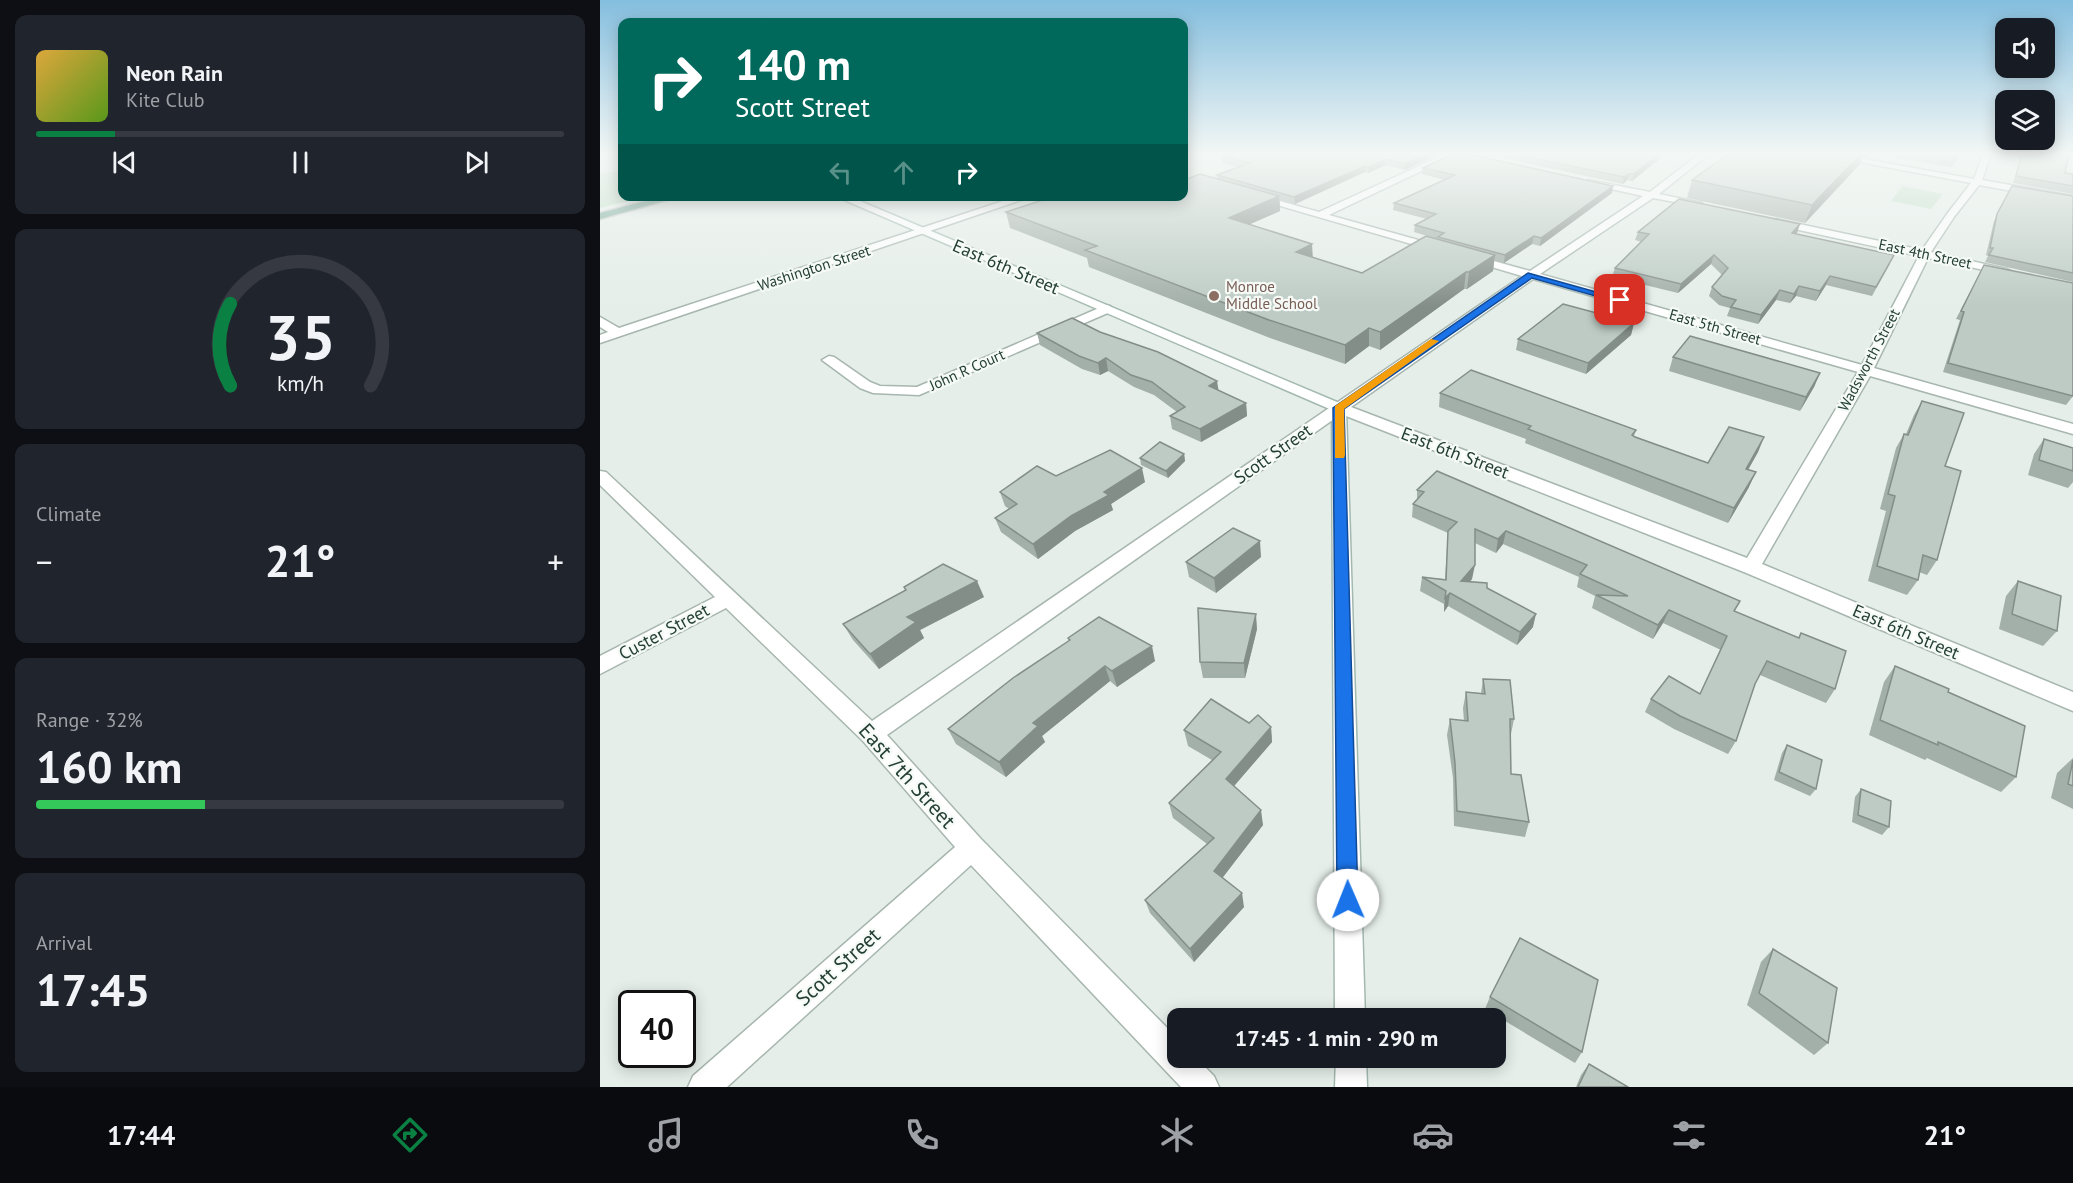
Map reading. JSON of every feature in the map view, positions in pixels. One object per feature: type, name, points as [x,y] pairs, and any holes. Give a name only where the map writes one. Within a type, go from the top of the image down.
[{"type":"main road","points":[[600,216],[644,205]]},
{"type":"street","name":"East 6th Street","points":[[859,205],[1339,408],[1751,567],[2073,702]]},
{"type":"street","name":"Washington Street","points":[[600,339],[1003,205]]},
{"type":"street","points":[[1284,205],[1450,252]]},
{"type":"street","points":[[1321,215],[1343,205]]},
{"type":"street","name":"Scott Street","points":[[871,734],[1531,275],[1636,205]]},
{"type":"street","points":[[1698,205],[1709,207]]},
{"type":"street","name":"Wadsworth Street","points":[[1751,567],[1867,369],[1925,254],[1959,205]]},
{"type":"street","name":"East 4th Street","points":[[1767,220],[2016,274]]},
{"type":"street","name":"East 5th Street","points":[[1462,255],[2073,429]]},
{"type":"street","name":"John R Court","points":[[829,360],[865,385],[878,390],[919,391],[1106,309]]},
{"type":"street","points":[[600,321],[617,333]]},
{"type":"street","points":[[1339,408],[1350,1008]]},
{"type":"street","name":"East 7th Street","points":[[600,476],[871,734],[972,848],[1203,1087]]},
{"type":"street","name":"Custer Street","points":[[600,666],[728,598]]},
{"type":"street","name":"Scott Street","points":[[704,1087],[972,848]]},
{"type":"street","points":[[1350,1068],[1351,1087]]},
{"type":"green space","points":[[1910,205],[1934,205],[1931,209]]},
{"type":"building","points":[[1028,205],[1259,205],[1229,218],[1312,244],[1296,252],[1362,273],[1426,236],[1495,255],[1466,272],[1380,332],[1369,328],[1345,345],[1269,320],[1085,250],[1097,246],[1006,212]]},
{"type":"building","points":[[1401,205],[1587,205],[1541,238],[1534,236],[1505,255],[1438,237],[1444,233],[1415,225],[1436,214]]},
{"type":"building","points":[[1672,205],[1707,205],[1800,224],[1792,233],[1894,255],[1876,287],[1830,276],[1820,291],[1799,286],[1794,294],[1780,290],[1761,315],[1731,307],[1736,300],[1722,296],[1712,287],[1728,268],[1714,255],[1681,284],[1615,268],[1649,234],[1638,232]]},
{"type":"building","points":[[2002,205],[2073,205],[2073,273],[1989,255],[1993,248],[1990,248],[1997,214]]},
{"type":"building","points":[[1984,265],[2073,283],[2073,396],[1948,363],[1964,312],[1961,311]]},
{"type":"building","points":[[1563,304],[1634,323],[1588,363],[1518,339]]},
{"type":"building","points":[[1072,318],[1100,332],[1158,352],[1217,381],[1209,386],[1246,403],[1200,429],[1170,416],[1185,407],[1152,382],[1131,375],[1106,358],[1098,363],[1079,356],[1037,333]]},
{"type":"building","points":[[1690,336],[1820,373],[1806,397],[1673,357]]},
{"type":"building","points":[[1471,370],[1636,430],[1632,435],[1635,437],[1708,463],[1729,427],[1764,437],[1746,469],[1756,472],[1734,508],[1528,429],[1531,426],[1440,393]]},
{"type":"building","points":[[1922,401],[1964,413],[1945,466],[1961,471],[1937,560],[1923,555],[1918,580],[1877,566],[1895,496],[1888,494],[1904,434],[1908,435]]},
{"type":"building","points":[[2044,439],[2073,448],[2073,471],[2039,460]]},
{"type":"building","points":[[1160,442],[1184,454],[1166,471],[1140,458]]},
{"type":"building","points":[[1110,450],[1142,468],[1104,492],[1109,495],[1071,516],[1033,544],[995,518],[1017,504],[1000,492],[1037,466],[1056,476]]},
{"type":"building","points":[[1437,471],[1740,601],[1734,611],[1799,638],[1801,633],[1846,651],[1835,689],[1767,661],[1755,684],[1736,741],[1680,716],[1651,699],[1669,676],[1700,694],[1727,636],[1669,610],[1658,625],[1596,595],[1628,596],[1580,574],[1587,565],[1506,531],[1498,539],[1475,529],[1475,565],[1461,581],[1487,583],[1487,588],[1536,614],[1520,632],[1450,593],[1445,598],[1446,591],[1422,577],[1446,580],[1448,531],[1457,522],[1413,504],[1424,492],[1417,490]]},
{"type":"building","points":[[1233,528],[1260,541],[1214,578],[1186,562]]},
{"type":"building","points":[[943,564],[977,581],[907,617],[916,622],[870,654],[843,624],[906,590],[904,587]]},
{"type":"building","points":[[2018,581],[2061,596],[2057,631],[2012,614]]},
{"type":"building","points":[[1198,608],[1256,614],[1244,663],[1200,662]]},
{"type":"building","points":[[1099,617],[1152,646],[1112,671],[1105,666],[1033,723],[1038,726],[999,762],[948,729],[1013,678],[1070,640],[1068,638]]},
{"type":"building","points":[[1895,666],[2025,726],[2016,777],[1938,742],[1938,745],[1880,720]]},
{"type":"building","points":[[1483,679],[1510,680],[1514,719],[1510,719],[1511,774],[1521,775],[1529,822],[1457,811],[1450,719],[1468,721],[1466,692],[1485,694]]},
{"type":"building","points":[[1211,699],[1249,723],[1258,715],[1271,727],[1226,779],[1261,810],[1214,871],[1242,893],[1190,949],[1145,900],[1214,838],[1169,803],[1221,752],[1184,730]]},
{"type":"building","points":[[1787,745],[1822,760],[1816,789],[1779,772]]},
{"type":"building","points":[[2073,760],[2073,786],[2068,784]]},
{"type":"building","points":[[1861,789],[1891,801],[1889,827],[1858,815]]},
{"type":"building","points":[[1520,938],[1598,980],[1582,1052],[1490,997]]},
{"type":"building","points":[[1773,949],[1837,988],[1828,1043],[1759,993]]},
{"type":"building","points":[[1589,1064],[1628,1087],[1578,1087]]},
{"type":"slow traffic","points":[[1339,455],[1339,408],[1434,341]]},
{"type":"place","name":"Monroe Middle School","points":[[1214,296]]},
{"type":"route","points":[[1348,900],[1339,408],[1531,275],[1620,300]]}]
